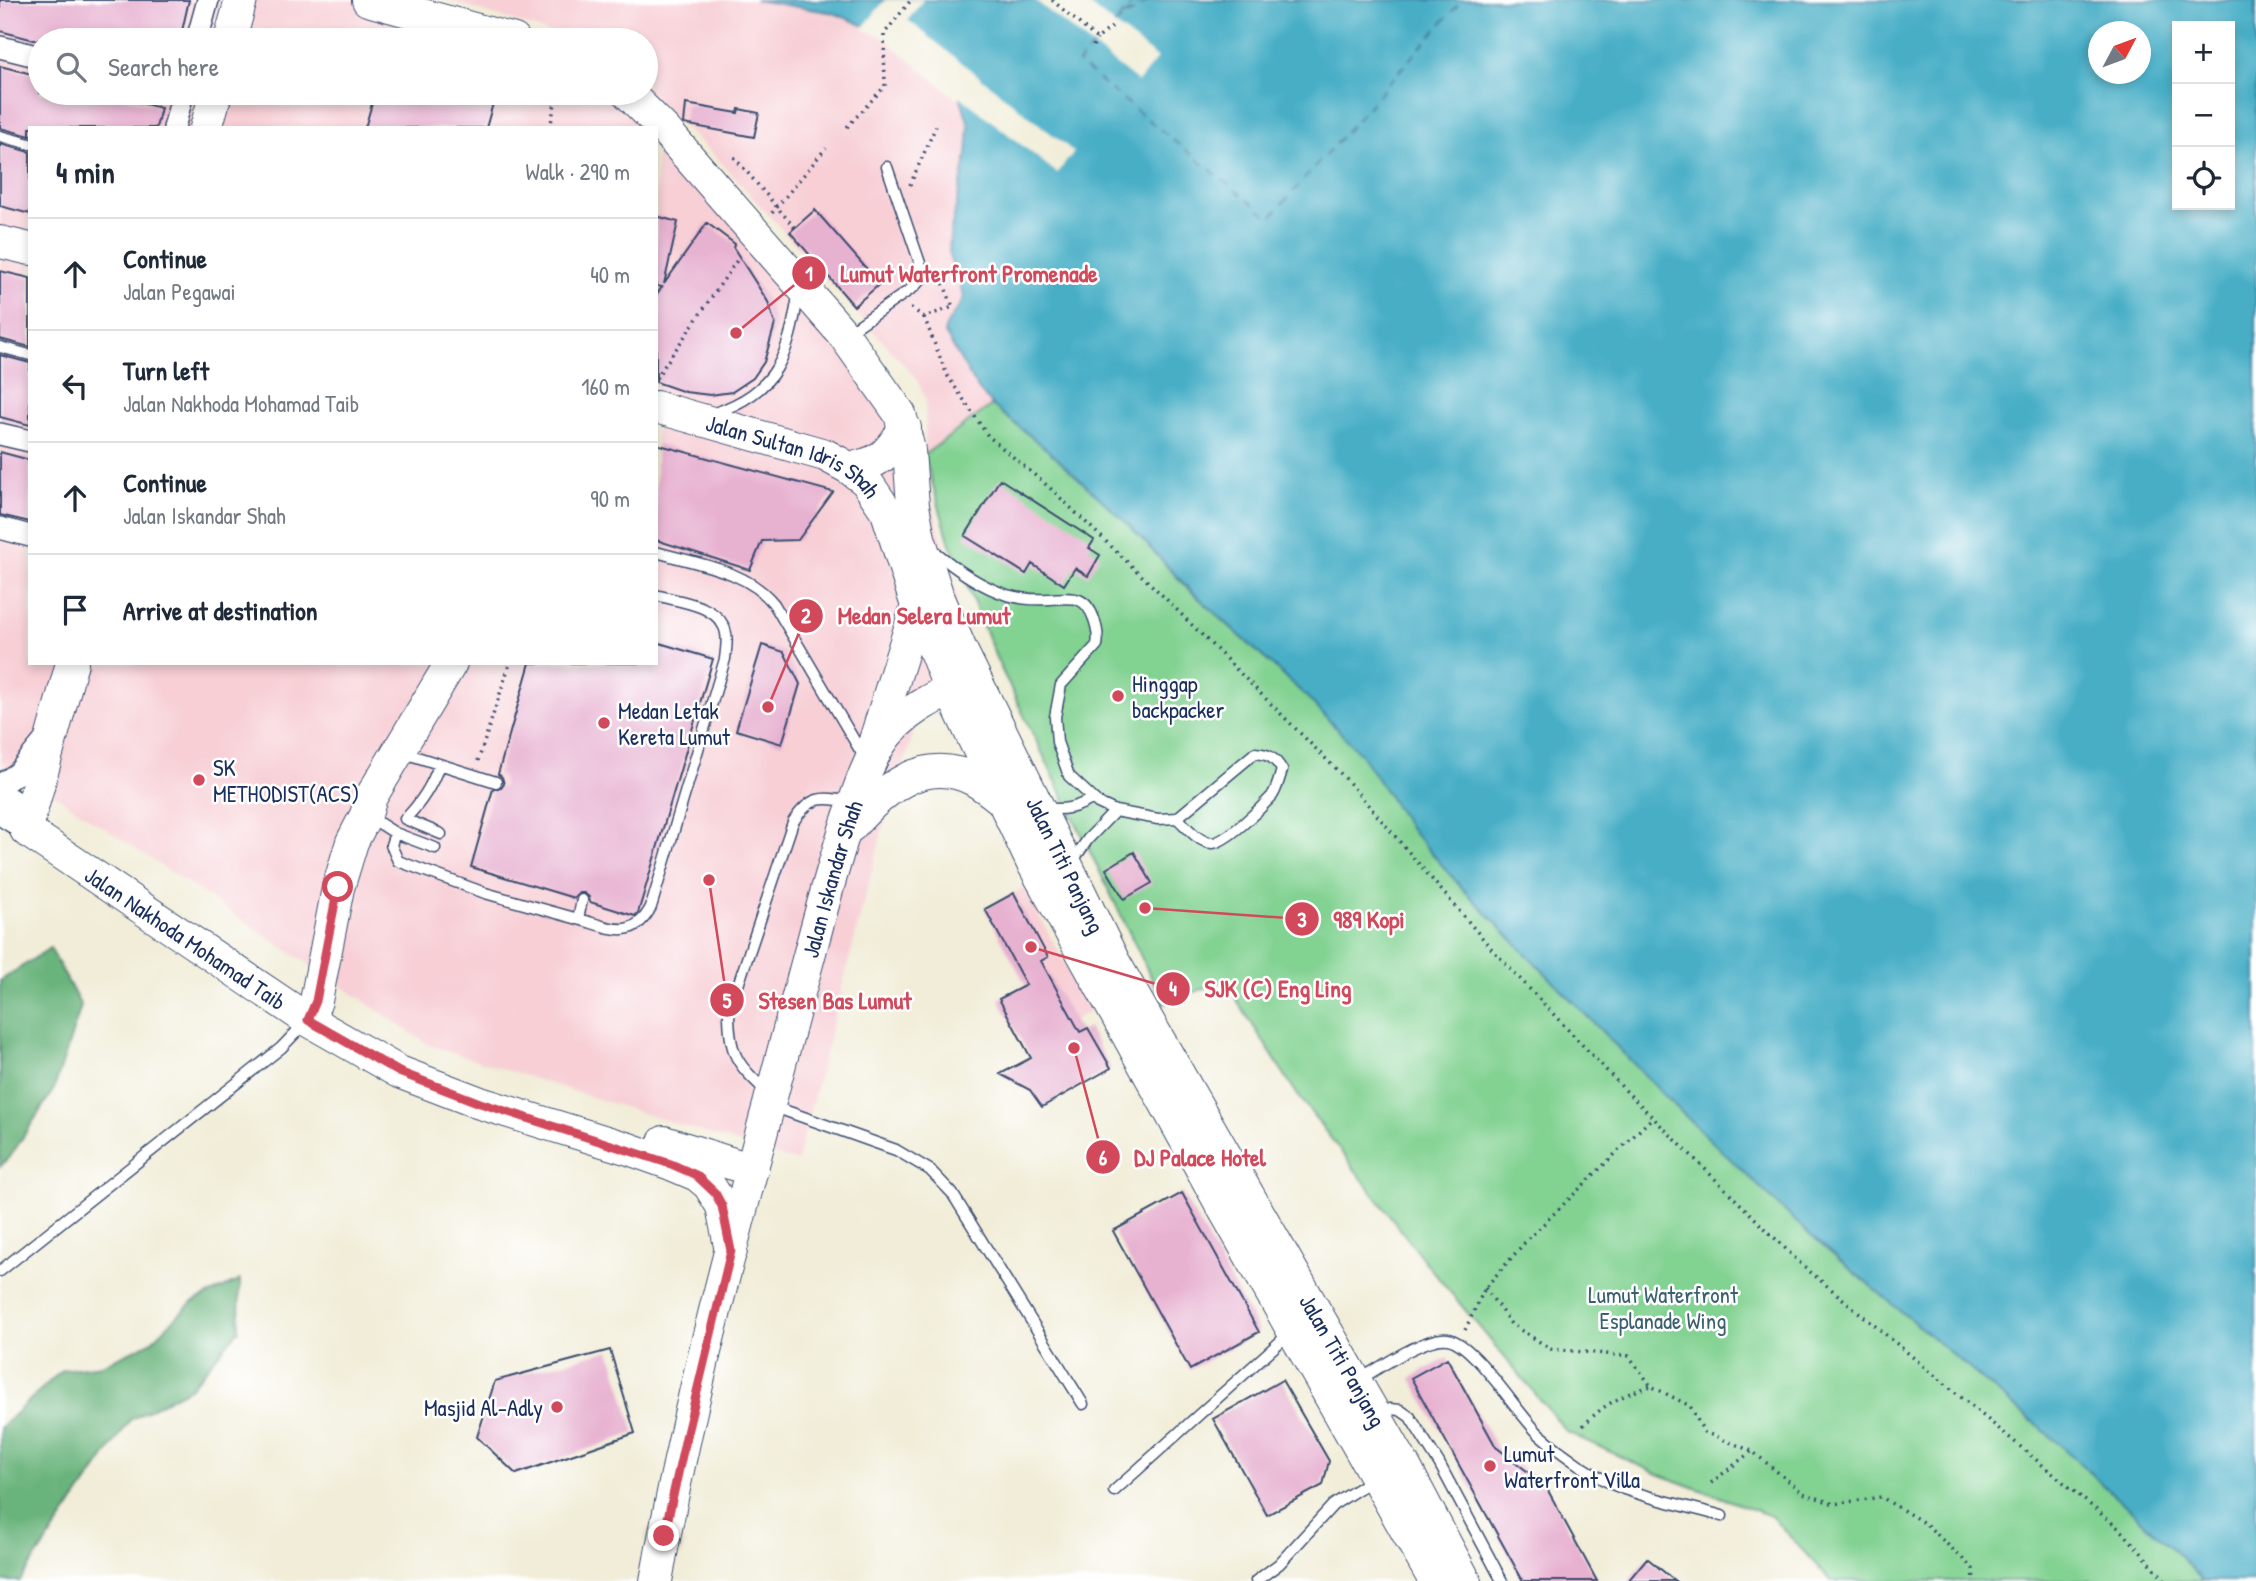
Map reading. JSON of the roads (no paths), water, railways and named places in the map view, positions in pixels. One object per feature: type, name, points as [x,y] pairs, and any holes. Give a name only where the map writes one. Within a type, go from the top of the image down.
[{"type":"street","points":[[200,28],[208,0]]},
{"type":"street","points":[[233,28],[241,0]]},
{"type":"street","points":[[368,0],[470,28]]},
{"type":"street","points":[[0,47],[28,54]]},
{"type":"street","points":[[176,126],[193,105]]},
{"type":"street","name":"Jalan Titi Panjang","points":[[640,105],[666,130],[835,325],[894,404],[905,428],[908,540],[917,606],[1038,806],[1114,962],[1305,1324],[1377,1476],[1435,1581]]},
{"type":"street","name":"Jalan Sultan Idris Shah","points":[[658,408],[825,455],[866,481],[908,540]]},
{"type":"street","points":[[849,468],[864,466],[883,457],[905,428]]},
{"type":"street","points":[[0,434],[28,441]]},
{"type":"street","points":[[0,528],[28,535]]},
{"type":"street","name":"Jalan Titi Panjang","points":[[908,540],[937,594],[1001,799],[1085,961],[1305,1324],[1355,1382],[1406,1469],[1465,1581]]},
{"type":"street","points":[[861,783],[917,606]]},
{"type":"street","points":[[19,819],[55,728],[71,665]]},
{"type":"street","points":[[312,1011],[338,887],[352,842],[366,815],[371,797],[450,665]]},
{"type":"street","name":"Jalan Iskandar Shah","points":[[656,1581],[687,1433],[731,1251],[843,835],[872,758],[889,731],[913,711],[963,684]]},
{"type":"street","points":[[0,785],[18,773],[55,728]]},
{"type":"street","points":[[843,835],[879,796],[892,786],[923,773],[942,771],[959,774],[974,780],[1001,799]]},
{"type":"street","points":[[0,795],[13,800],[19,819]]},
{"type":"street","name":"Jalan Nakhoda Mohamad Taib","points":[[19,819],[312,1011],[399,1072],[480,1103],[629,1149],[696,1175],[709,1185],[722,1206],[731,1251]]},
{"type":"street","name":"Jalan Nakhoda Mohamad Taib","points":[[312,1011],[436,1068],[485,1086],[752,1170]]},
{"type":"street","points":[[689,1150],[714,1147],[733,1140],[769,1104]]},
{"type":"lane","points":[[0,136],[28,143]]},
{"type":"lane","points":[[835,325],[914,287],[921,279],[922,268],[887,166]]},
{"type":"lane","points":[[698,419],[742,402],[757,391],[776,370],[791,338],[800,285]]},
{"type":"lane","points":[[0,347],[28,354]]},
{"type":"lane","points":[[908,540],[978,582],[1005,594],[1025,599],[1066,597],[1087,605],[1097,627],[1097,645],[1093,653],[1065,678],[1056,703],[1055,717],[1057,742],[1069,776],[1093,798],[1115,811],[1158,819],[1177,818],[1255,753],[1268,754],[1278,762],[1282,770],[1273,795],[1230,836],[1220,842],[1210,844],[1200,839],[1177,818]]},
{"type":"lane","points":[[658,552],[728,573],[763,590],[774,604],[861,783],[816,799],[803,807],[793,822],[729,1012],[729,1036],[734,1057],[769,1104],[896,1150],[930,1170],[952,1193],[1083,1404]]},
{"type":"lane","points":[[395,833],[391,845],[398,861],[485,893],[621,930],[636,928],[644,921],[725,659],[727,638],[724,626],[704,608],[658,596]]},
{"type":"lane","points":[[398,751],[495,782]]},
{"type":"lane","points":[[439,765],[433,782],[416,808],[405,819],[441,834]]},
{"type":"lane","points":[[1038,806],[1069,809],[1081,806],[1093,798]]},
{"type":"lane","points":[[1068,868],[1088,839],[1115,811]]},
{"type":"lane","points":[[366,815],[395,833],[435,848]]},
{"type":"lane","points":[[578,919],[582,900]]},
{"type":"lane","points":[[0,1271],[281,1048],[312,1011]]},
{"type":"lane","points":[[1114,1491],[1305,1324]]},
{"type":"lane","points":[[1355,1382],[1430,1341],[1445,1338],[1459,1342],[1471,1352],[1520,1414],[1572,1460],[1622,1488],[1722,1516]]},
{"type":"lane","points":[[1374,1414],[1390,1409],[1400,1410],[1410,1417],[1439,1463],[1502,1581]]},
{"type":"lane","points":[[1256,1581],[1279,1564],[1333,1505],[1377,1476]]},
{"type":"water","points":[[755,0],[2256,0],[2256,1581],[2203,1581],[2173,1549],[2057,1442],[1811,1236],[1674,1105],[1461,887],[1409,827],[1361,754],[1307,697],[1185,585],[1131,527],[1051,453],[992,405],[976,386],[944,332],[964,297],[949,256],[950,235],[967,154],[969,125],[960,96],[884,34],[834,13]]},
{"type":"place","name":"Lumut Waterfront Promenade","points":[[736,333]]},
{"type":"place","name":"Hinggap backpacker","points":[[1118,696]]},
{"type":"place","name":"Medan Selera Lumut","points":[[768,707]]},
{"type":"place","name":"Medan Letak Kereta Lumut","points":[[604,723]]},
{"type":"place","name":"SK METHODIST(ACS)","points":[[199,780]]},
{"type":"place","name":"Stesen Bas Lumut","points":[[709,880]]},
{"type":"place","name":"989 Kopi","points":[[1145,908]]},
{"type":"place","name":"SJK (C) Eng Ling","points":[[1031,947]]},
{"type":"place","name":"DJ Palace Hotel","points":[[1074,1048]]},
{"type":"place","name":"Masjid Al-Adly","points":[[557,1407]]},
{"type":"place","name":"Lumut Waterfront Villa","points":[[1490,1466]]},
{"type":"park label","name":"Lumut Waterfront Esplanade Wing","points":[[1663,1307]]}]
